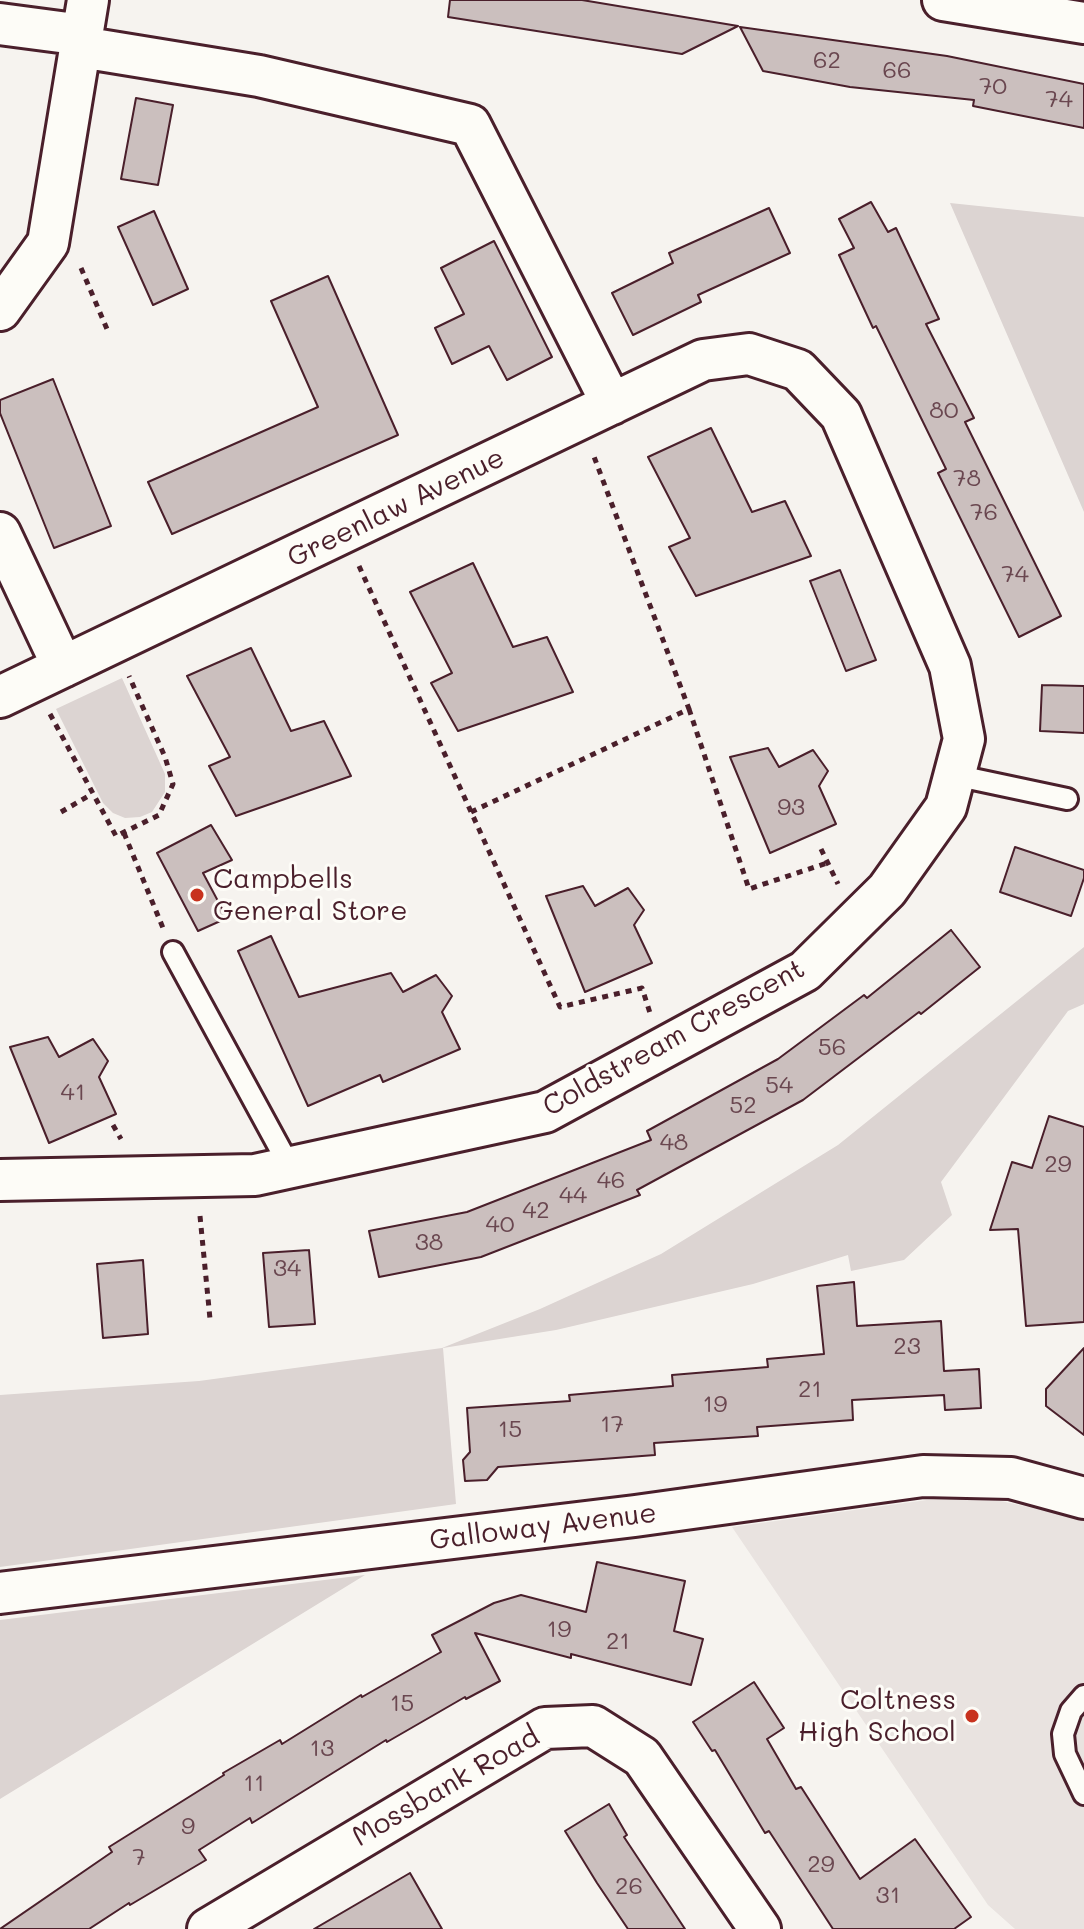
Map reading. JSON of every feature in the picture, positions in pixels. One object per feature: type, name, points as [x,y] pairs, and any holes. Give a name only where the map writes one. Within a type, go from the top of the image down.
[{"type":"street","points":[[943,0],[1084,23]]},
{"type":"street","points":[[0,24],[84,27],[259,76],[470,125],[596,411]]},
{"type":"street","points":[[0,310],[48,243],[84,27]]},
{"type":"street","name":"Greenlaw Avenue","points":[[32,682],[703,360],[749,354],[798,370]]},
{"type":"street","name":"Coldstream Crescent","points":[[0,1180],[255,1175],[545,1112],[805,971],[887,890],[946,807],[964,739],[950,666],[841,415],[798,370]]},
{"type":"street","points":[[0,533],[32,682]]},
{"type":"street","name":"Galloway Avenue","points":[[0,1593],[619,1518],[923,1476],[1011,1478],[1084,1498]]},
{"type":"street","name":"Mossbank Road","points":[[208,1929],[249,1918],[545,1728],[593,1726],[642,1757],[760,1929]]},
{"type":"lane","points":[[954,775],[1067,799]]},
{"type":"lane","points":[[173,952],[290,1167]]},
{"type":"lane","points":[[1084,1696],[1071,1711],[1063,1734],[1065,1754],[1084,1794]]},
{"type":"path","points":[[596,411],[749,889],[827,863]]},
{"type":"path","points":[[344,533],[560,1007],[642,988],[663,1048]]},
{"type":"path","points":[[32,682],[116,836],[124,833],[159,815],[173,784],[165,757],[114,642]]},
{"type":"path","points":[[471,812],[689,709]]},
{"type":"path","points":[[61,812],[92,794]]},
{"type":"path","points":[[124,833],[173,952]]},
{"type":"path","points":[[196,1176],[210,1319]]},
{"type":"shaded area","points":[[950,203],[1084,217],[1084,512]]},
{"type":"shaded area","points":[[122,678],[165,774],[165,792],[152,812],[140,817],[125,818],[113,813],[103,803],[56,709]]},
{"type":"shaded area","points":[[1084,947],[1084,1004],[1068,1011],[941,1182],[952,1215],[904,1260],[851,1271],[848,1255],[753,1284],[556,1330],[443,1348],[456,1504],[0,1567],[0,1395],[199,1381],[442,1348],[540,1309],[661,1254],[838,1145]]},
{"type":"shaded area","name":"Coltness High School","points":[[934,1499],[996,1500],[1084,1519],[1084,1929],[1015,1929],[988,1905],[732,1527]]},
{"type":"shaded area","points":[[365,1575],[0,1799],[0,1620]]},
{"type":"building","points":[[450,0],[582,0],[738,26],[682,54],[448,17]]},
{"type":"building","points":[[740,27],[947,56],[1084,84],[1084,128],[973,106],[974,100],[850,87],[763,71]]},
{"type":"building","points":[[136,98],[173,105],[158,185],[121,179]]},
{"type":"building","points":[[871,202],[888,232],[896,228],[939,319],[926,324],[974,418],[965,422],[1061,616],[1019,637],[938,473],[946,469],[839,255],[854,248],[839,219]]},
{"type":"building","points":[[769,208],[790,253],[698,295],[701,302],[633,335],[612,293],[673,263],[669,253]]},
{"type":"building","points":[[154,211],[188,289],[153,305],[118,227]]},
{"type":"building","points":[[494,241],[552,357],[507,380],[489,346],[452,364],[435,328],[464,314],[441,268]]},
{"type":"building","points":[[328,276],[398,435],[172,534],[148,482],[318,407],[271,301]]},
{"type":"building","points":[[53,379],[111,526],[54,548],[0,413],[0,400]]},
{"type":"building","points":[[711,428],[752,512],[785,501],[811,556],[696,596],[669,547],[690,538],[648,457]]},
{"type":"building","points":[[473,563],[513,647],[547,637],[573,692],[458,731],[431,683],[452,673],[410,592]]},
{"type":"building","points":[[840,570],[876,660],[846,671],[810,581]]},
{"type":"building","points":[[251,648],[291,731],[324,721],[351,776],[236,816],[209,766],[230,757],[187,676]]},
{"type":"building","points":[[1042,685],[1084,686],[1084,733],[1040,731]]},
{"type":"building","points":[[768,748],[779,767],[813,750],[828,771],[819,786],[836,824],[770,853],[730,757]]},
{"type":"building","name":"Campbells General Store","points":[[211,825],[232,860],[203,873],[227,918],[198,931],[157,853]]},
{"type":"building","points":[[1015,847],[1084,870],[1071,916],[1000,892]]},
{"type":"building","points":[[583,886],[595,906],[628,888],[644,910],[634,925],[652,963],[585,992],[546,896]]},
{"type":"building","points":[[951,930],[980,967],[803,1100],[637,1190],[640,1195],[481,1257],[379,1277],[369,1231],[467,1212],[651,1140],[647,1131],[778,1059],[864,995],[867,998]]},
{"type":"building","points":[[271,936],[299,997],[391,973],[403,992],[436,975],[452,996],[442,1012],[460,1049],[383,1082],[380,1075],[308,1106],[238,951]]},
{"type":"building","points":[[48,1037],[59,1057],[93,1039],[108,1061],[99,1077],[116,1114],[49,1143],[10,1047]]},
{"type":"building","points":[[1049,1116],[1084,1127],[1084,1322],[1026,1326],[1018,1229],[990,1230],[1012,1162],[1032,1168]]},
{"type":"building","points":[[309,1250],[315,1324],[269,1327],[263,1253]]},
{"type":"building","points":[[143,1260],[148,1334],[103,1338],[97,1264]]},
{"type":"building","points":[[854,1282],[857,1326],[941,1321],[944,1371],[979,1369],[981,1408],[945,1410],[944,1395],[852,1400],[853,1420],[757,1427],[758,1436],[654,1443],[655,1455],[498,1467],[487,1480],[465,1481],[463,1460],[470,1452],[467,1408],[570,1401],[569,1395],[673,1386],[672,1375],[768,1367],[767,1359],[824,1354],[817,1286]]},
{"type":"building","points":[[1084,1348],[1084,1435],[1046,1406],[1046,1389]]},
{"type":"building","points":[[597,1562],[685,1581],[674,1631],[703,1639],[691,1685],[475,1633],[500,1681],[386,1740],[252,1823],[250,1818],[199,1850],[206,1860],[89,1929],[0,1929],[112,1852],[109,1847],[223,1773],[280,1740],[282,1744],[361,1695],[441,1652],[432,1635],[494,1603],[521,1595],[586,1612]]},
{"type":"building","points":[[754,1682],[784,1728],[767,1739],[796,1789],[801,1787],[860,1879],[915,1839],[971,1917],[954,1929],[833,1929],[769,1831],[765,1833],[715,1750],[712,1751],[693,1722]]},
{"type":"building","points":[[609,1804],[627,1835],[624,1837],[685,1929],[628,1929],[565,1831]]},
{"type":"building","points":[[410,1873],[442,1929],[314,1929]]},
{"type":"place","name":"Campbells General Store","points":[[197,895]]},
{"type":"place","name":"Coltness High School","points":[[972,1716]]}]
